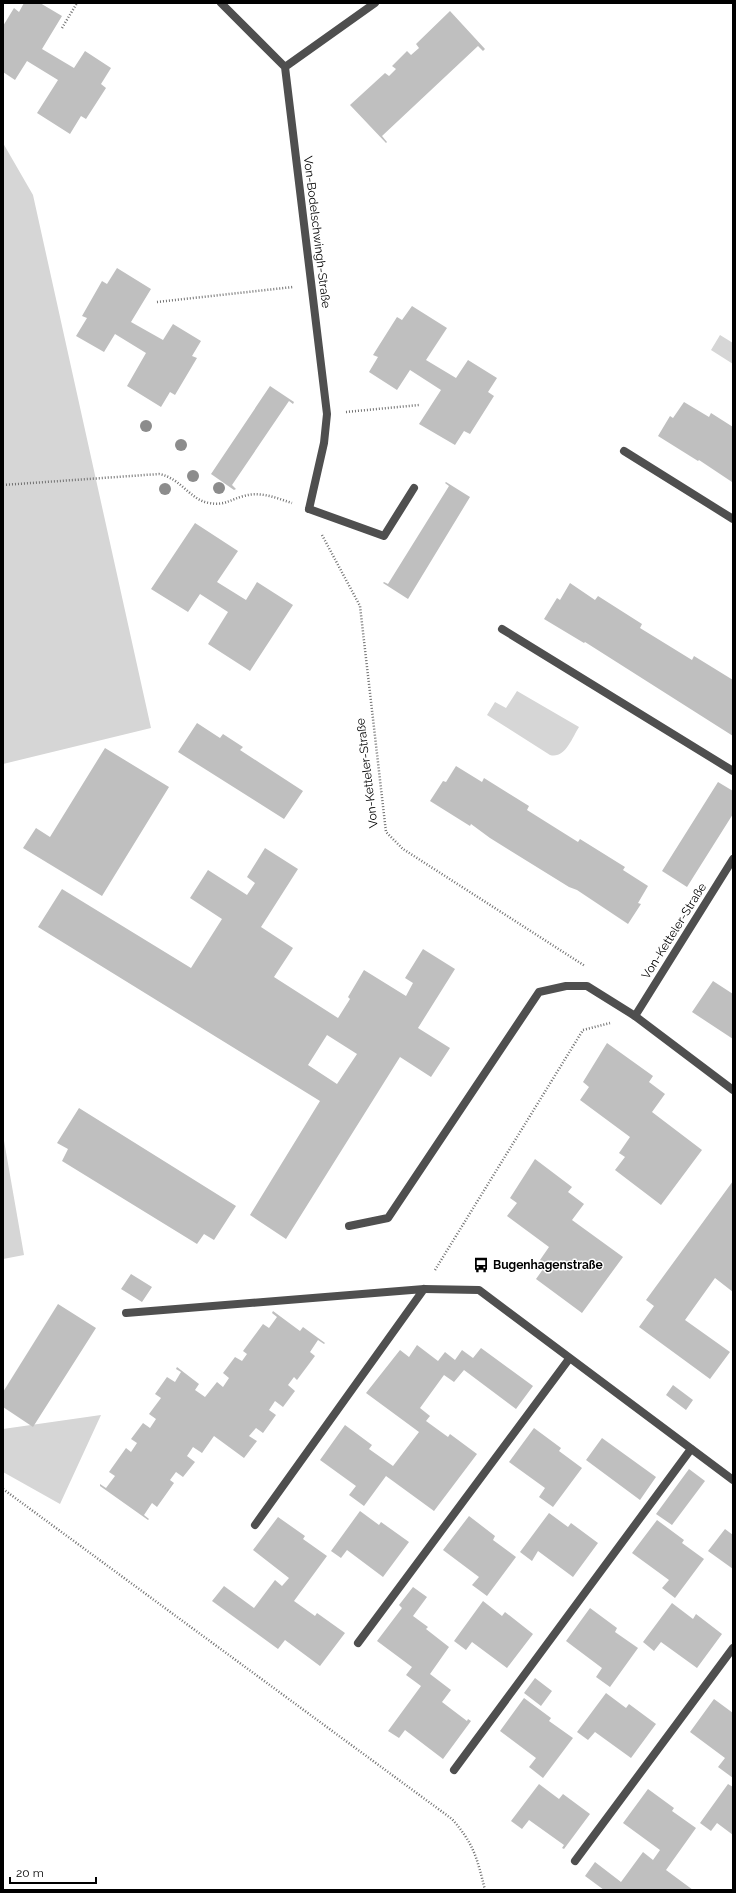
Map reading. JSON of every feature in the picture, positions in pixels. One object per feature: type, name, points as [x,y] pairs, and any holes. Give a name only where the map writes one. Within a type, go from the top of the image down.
[{"type":"street","points":[[221,3],[285,67],[375,3]]},
{"type":"street","name":"Von-Bodelschwingh-Straße","points":[[285,67],[327,414],[324,443],[309,509]]},
{"type":"street","points":[[624,451],[733,519]]},
{"type":"street","points":[[309,509],[384,536],[414,488]]},
{"type":"street","points":[[502,629],[733,771]]},
{"type":"street","name":"Von-Ketteler-Straße","points":[[635,1016],[733,859]]},
{"type":"street","points":[[349,1226],[388,1218],[539,992],[566,986],[587,986],[635,1016],[733,1090]]},
{"type":"street","points":[[126,1313],[424,1289],[479,1290],[569,1359],[733,1480]]},
{"type":"street","points":[[255,1525],[424,1289]]},
{"type":"street","points":[[358,1643],[569,1359]]},
{"type":"street","points":[[454,1770],[691,1449]]},
{"type":"street","points":[[575,1861],[733,1648]]},
{"type":"path","points":[[62,28],[77,3]]},
{"type":"path","points":[[157,302],[312,284]]},
{"type":"path","points":[[327,414],[419,404]]},
{"type":"path","points":[[3,485],[160,474],[175,479],[200,500],[208,503],[230,502],[244,496],[267,494],[309,509]]},
{"type":"path","name":"Von-Ketteler-Straße","points":[[309,509],[360,606],[386,832],[403,849],[584,965],[589,970]]},
{"type":"path","points":[[424,1289],[583,1030],[635,1016]]},
{"type":"path","points":[[3,1489],[452,1818],[466,1835],[476,1855],[485,1890]]},
{"type":"shaded area","points":[[3,143],[33,195],[151,728],[3,764]]},
{"type":"shaded area","points":[[720,335],[733,343],[733,364],[711,350]]},
{"type":"shaded area","points":[[517,691],[579,727],[568,747],[560,754],[550,755],[487,715],[495,702],[506,708]]},
{"type":"shaded area","points":[[3,1135],[24,1255],[3,1259]]},
{"type":"shaded area","points":[[101,1415],[60,1504],[3,1472],[3,1429]]},
{"type":"building","points":[[24,3],[40,3],[62,16],[42,49],[74,68],[85,51],[111,68],[101,84],[106,88],[86,119],[81,116],[70,134],[37,113],[58,80],[27,61],[15,80],[3,72],[3,26],[14,8],[19,12]]},
{"type":"building","points":[[450,11],[485,49],[483,51],[478,46],[382,136],[387,142],[386,143],[350,105],[385,73],[389,76],[396,69],[392,66],[407,51],[411,55],[419,48],[416,44]]},
{"type":"building","points":[[117,268],[151,289],[131,322],[163,340],[173,324],[201,341],[192,356],[197,358],[175,395],[170,392],[161,407],[127,386],[146,353],[115,334],[104,352],[76,336],[87,318],[82,316],[102,281],[107,284]]},
{"type":"building","points":[[412,306],[447,328],[426,360],[456,378],[468,360],[497,378],[488,392],[494,396],[470,434],[464,431],[455,445],[419,424],[441,390],[410,370],[397,390],[369,372],[378,357],[373,355],[397,317],[402,320]]},
{"type":"building","points":[[270,386],[294,402],[293,404],[289,401],[232,485],[236,489],[234,490],[211,474]]},
{"type":"building","points":[[684,402],[709,417],[711,413],[733,427],[732,482],[699,460],[698,461],[658,436],[670,416],[673,418]]},
{"type":"building","points":[[446,482],[470,497],[408,599],[383,583],[388,584],[449,486],[445,483]]},
{"type":"building","points":[[195,523],[238,551],[217,582],[246,600],[257,582],[293,605],[250,671],[208,644],[228,612],[200,594],[188,612],[151,589]]},
{"type":"building","points":[[570,583],[595,600],[598,596],[642,624],[640,628],[692,660],[694,656],[733,680],[733,736],[585,642],[584,643],[544,619],[557,598],[560,600]]},
{"type":"building","points":[[197,723],[220,738],[223,734],[243,747],[240,750],[303,791],[284,819],[178,752]]},
{"type":"building","points":[[105,748],[169,787],[102,896],[23,848],[36,828],[50,837]]},
{"type":"building","points":[[456,766],[482,782],[484,778],[529,806],[527,810],[578,842],[580,839],[625,867],[623,870],[648,886],[638,903],[641,904],[628,924],[577,890],[569,887],[490,838],[471,824],[470,826],[430,801],[443,781],[446,782]]},
{"type":"building","points":[[718,782],[733,791],[733,814],[687,887],[662,871]]},
{"type":"building","points":[[265,848],[298,869],[261,927],[293,948],[274,977],[338,1018],[350,999],[348,997],[364,970],[406,996],[413,983],[405,978],[423,949],[455,969],[418,1028],[450,1048],[431,1077],[400,1057],[286,1239],[250,1215],[320,1101],[38,927],[62,889],[191,968],[222,919],[190,898],[208,870],[247,895],[255,883],[247,877]],"holes":[[[327,1035],[357,1054],[337,1084],[308,1065]]]},
{"type":"building","points":[[713,981],[733,994],[733,1039],[692,1012]]},
{"type":"building","points":[[607,1043],[653,1076],[649,1082],[665,1094],[652,1112],[702,1150],[661,1205],[615,1170],[625,1157],[619,1153],[630,1137],[580,1100],[589,1087],[583,1082]]},
{"type":"building","points":[[79,1108],[236,1206],[214,1240],[204,1234],[197,1244],[62,1161],[68,1149],[57,1143]]},
{"type":"building","points":[[535,1159],[572,1187],[568,1192],[584,1204],[572,1220],[623,1257],[582,1313],[536,1279],[546,1265],[540,1260],[549,1247],[507,1216],[517,1203],[510,1198]]},
{"type":"building","points":[[733,1181],[733,1292],[715,1278],[685,1320],[730,1352],[710,1379],[639,1327],[654,1306],[646,1300]]},
{"type":"building","points":[[131,1274],[152,1287],[142,1302],[121,1289]]},
{"type":"building","points":[[58,1304],[96,1328],[33,1427],[3,1407],[3,1392]]},
{"type":"building","points":[[273,1311],[300,1331],[303,1327],[325,1343],[324,1344],[318,1340],[310,1352],[315,1356],[297,1380],[294,1377],[288,1385],[295,1391],[283,1407],[275,1401],[269,1410],[276,1415],[263,1433],[256,1428],[249,1436],[257,1441],[244,1458],[214,1436],[202,1453],[193,1447],[187,1456],[195,1462],[183,1477],[176,1472],[170,1480],[174,1483],[157,1507],[152,1503],[144,1515],[149,1519],[148,1520],[100,1486],[100,1484],[106,1488],[115,1476],[109,1472],[126,1448],[131,1452],[137,1443],[131,1439],[143,1423],[150,1428],[156,1419],[149,1414],[161,1398],[155,1394],[167,1377],[175,1382],[181,1372],[176,1369],[177,1367],[199,1384],[195,1390],[205,1397],[217,1382],[223,1387],[229,1378],[223,1373],[235,1357],[242,1361],[247,1354],[243,1351],[263,1324],[269,1328],[277,1317],[272,1313]]},
{"type":"building","points":[[417,1345],[438,1361],[445,1352],[455,1360],[462,1350],[473,1358],[481,1348],[533,1386],[516,1409],[464,1370],[454,1382],[444,1375],[420,1408],[430,1416],[426,1421],[448,1437],[450,1434],[477,1454],[434,1511],[386,1476],[364,1506],[349,1495],[356,1486],[320,1460],[345,1425],[372,1445],[369,1449],[393,1466],[419,1432],[366,1393],[400,1350],[409,1357]]},
{"type":"building","points":[[673,1385],[693,1400],[686,1410],[666,1395]]},
{"type":"building","points":[[534,1428],[561,1448],[559,1451],[582,1468],[553,1507],[539,1497],[545,1488],[509,1462]]},
{"type":"building","points":[[602,1438],[656,1477],[640,1500],[586,1460]]},
{"type":"building","points":[[689,1469],[705,1481],[672,1525],[656,1514]]},
{"type":"building","points":[[360,1511],[379,1525],[381,1522],[409,1542],[383,1577],[347,1550],[341,1558],[331,1551]]},
{"type":"building","points":[[549,1513],[568,1527],[571,1523],[598,1543],[573,1577],[538,1551],[532,1561],[520,1552]]},
{"type":"building","points":[[469,1516],[495,1536],[493,1540],[516,1557],[487,1596],[472,1585],[479,1577],[443,1550]]},
{"type":"building","points":[[278,1517],[305,1536],[303,1539],[327,1556],[294,1601],[315,1616],[317,1613],[345,1633],[320,1666],[285,1640],[278,1649],[212,1601],[224,1586],[254,1608],[275,1580],[282,1586],[289,1578],[253,1550]]},
{"type":"building","points":[[657,1520],[684,1540],[682,1543],[704,1559],[675,1598],[662,1588],[669,1580],[632,1553]]},
{"type":"building","points":[[725,1529],[733,1535],[733,1569],[708,1551]]},
{"type":"building","points":[[413,1587],[427,1597],[413,1616],[428,1627],[426,1629],[449,1647],[430,1674],[451,1690],[442,1702],[467,1721],[468,1719],[471,1721],[443,1759],[405,1730],[399,1738],[388,1731],[421,1686],[406,1675],[412,1667],[377,1641],[402,1608],[399,1605]]},
{"type":"building","points":[[483,1601],[502,1616],[505,1612],[533,1634],[507,1668],[472,1642],[466,1650],[454,1641]]},
{"type":"building","points":[[672,1603],[693,1619],[696,1614],[722,1634],[697,1668],[661,1642],[654,1651],[643,1642]]},
{"type":"building","points":[[590,1608],[617,1628],[615,1632],[638,1648],[610,1687],[596,1677],[602,1668],[566,1641]]},
{"type":"building","points":[[535,1678],[552,1691],[541,1706],[524,1693]]},
{"type":"building","points":[[606,1693],[626,1708],[629,1704],[656,1724],[631,1758],[595,1732],[588,1740],[577,1732]]},
{"type":"building","points":[[524,1698],[551,1718],[549,1721],[573,1738],[543,1778],[529,1767],[536,1758],[500,1731]]},
{"type":"building","points":[[714,1699],[733,1713],[733,1778],[718,1767],[725,1758],[690,1732]]},
{"type":"building","points":[[539,1784],[559,1799],[563,1794],[590,1814],[564,1849],[562,1848],[564,1845],[529,1820],[522,1829],[511,1821]]},
{"type":"building","points":[[728,1784],[733,1787],[733,1835],[717,1823],[711,1831],[700,1823]]},
{"type":"building","points":[[648,1789],[674,1808],[672,1811],[696,1828],[666,1870],[693,1890],[604,1890],[585,1876],[595,1862],[621,1882],[643,1852],[653,1860],[660,1850],[623,1823]]},
{"type":"place","name":"Bugenhagenstraße","points":[[481,1265]]}]
